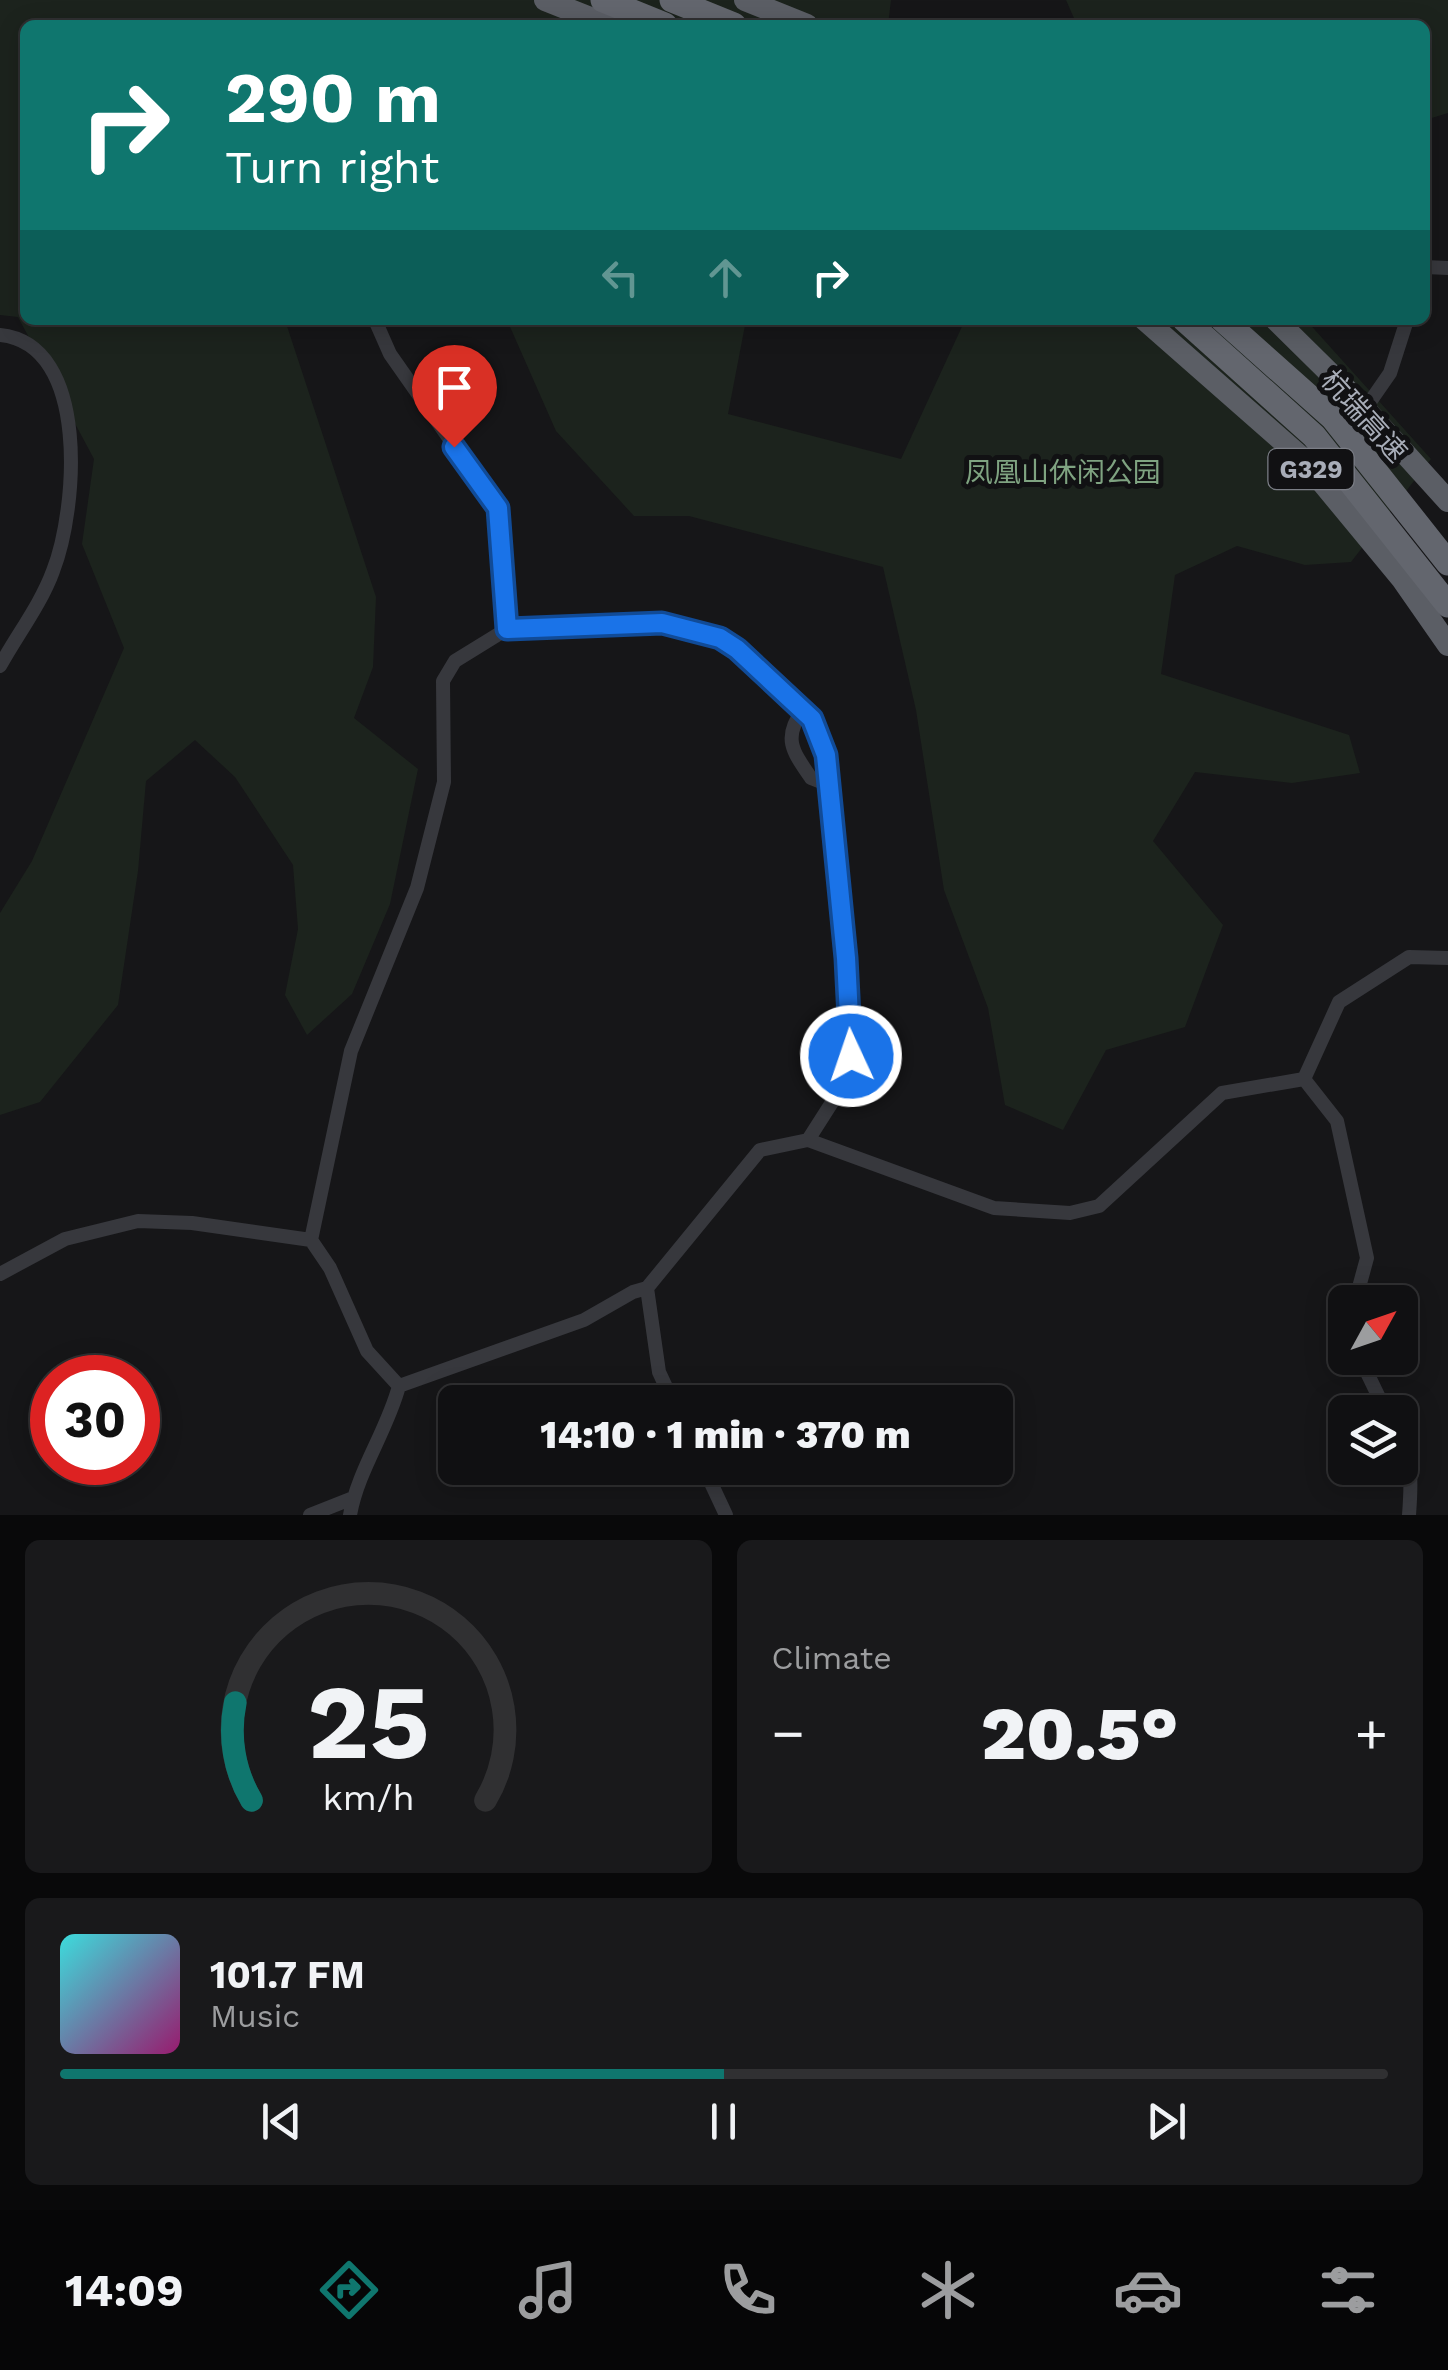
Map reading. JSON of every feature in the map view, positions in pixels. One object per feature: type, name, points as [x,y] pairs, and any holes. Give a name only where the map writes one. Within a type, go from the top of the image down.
[{"type":"highway","points":[[545,0],[595,20]]},
{"type":"highway","points":[[603,0],[653,20]]},
{"type":"highway","points":[[672,0],[722,20]]},
{"type":"highway","points":[[746,0],[795,20]]},
{"type":"highway","name":"G329","points":[[1152,325],[1302,458],[1402,580],[1448,645]]},
{"type":"highway","name":"杭瑞高速","points":[[1191,325],[1314,436],[1448,605]]},
{"type":"highway","name":"杭瑞高速","points":[[1229,325],[1333,418],[1448,563]]},
{"type":"highway","name":"G329","points":[[1281,325],[1365,409],[1448,501]]},
{"type":"street","points":[[377,325],[390,354],[498,508],[507,629]]},
{"type":"street","points":[[1365,409],[1390,373],[1405,325]]},
{"type":"street","points":[[0,336],[16,337],[38,349],[51,365],[59,382],[69,428],[68,506],[53,571],[0,666]]},
{"type":"street","points":[[398,1386],[367,1351],[330,1268],[311,1240],[351,1051],[417,888],[444,782],[443,681],[454,661],[507,629],[662,623],[720,638],[812,719],[826,755],[846,958],[851,1056],[846,1082],[808,1140]]},
{"type":"street","points":[[803,710],[790,729],[791,741],[811,778],[829,785]]},
{"type":"street","points":[[1304,1079],[1338,1002],[1409,957],[1448,958]]},
{"type":"street","points":[[398,1386],[584,1320],[647,1288],[760,1150],[808,1140],[994,1208],[1070,1213],[1099,1206],[1222,1093],[1304,1079]]},
{"type":"street","points":[[1304,1079],[1337,1121],[1367,1258],[1360,1285]]},
{"type":"street","points":[[0,1274],[65,1239],[138,1221],[192,1223],[311,1240]]},
{"type":"street","points":[[647,1288],[659,1372],[666,1385]]},
{"type":"street","points":[[350,1515],[353,1498],[390,1419],[398,1386]]},
{"type":"street","points":[[712,1485],[726,1515]]},
{"type":"street","points":[[1409,1515],[1411,1485]]},
{"type":"street","points":[[310,1515],[353,1498]]},
{"type":"green space","points":[[0,0],[891,0],[889,20],[20,20],[20,321],[18,317],[0,315]]},
{"type":"green space","points":[[1066,0],[1448,0],[1448,113],[1430,118],[1430,20],[1075,20]]},
{"type":"green space","points":[[22,325],[287,325],[376,597],[373,667],[354,718],[418,769],[390,904],[352,994],[307,1035],[285,995],[298,929],[293,865],[235,777],[195,740],[146,781],[138,871],[118,1005],[40,1102],[0,1115],[0,913],[32,861],[124,648],[82,544],[94,459]]},
{"type":"green space","name":"凤凰山休闲公园","points":[[509,325],[745,325],[728,414],[901,459],[963,325],[1310,325],[1431,459],[1351,562],[1305,565],[1237,546],[1175,575],[1161,674],[1349,735],[1360,773],[1292,783],[1195,772],[1153,841],[1223,925],[1185,1027],[1106,1050],[1063,1130],[1005,1105],[988,1008],[944,890],[916,710],[883,567],[689,516],[634,516],[556,431]]},
{"type":"route","points":[[454,447],[498,508],[507,629],[662,623],[720,638],[812,719],[826,755],[846,958],[851,1056]]}]
